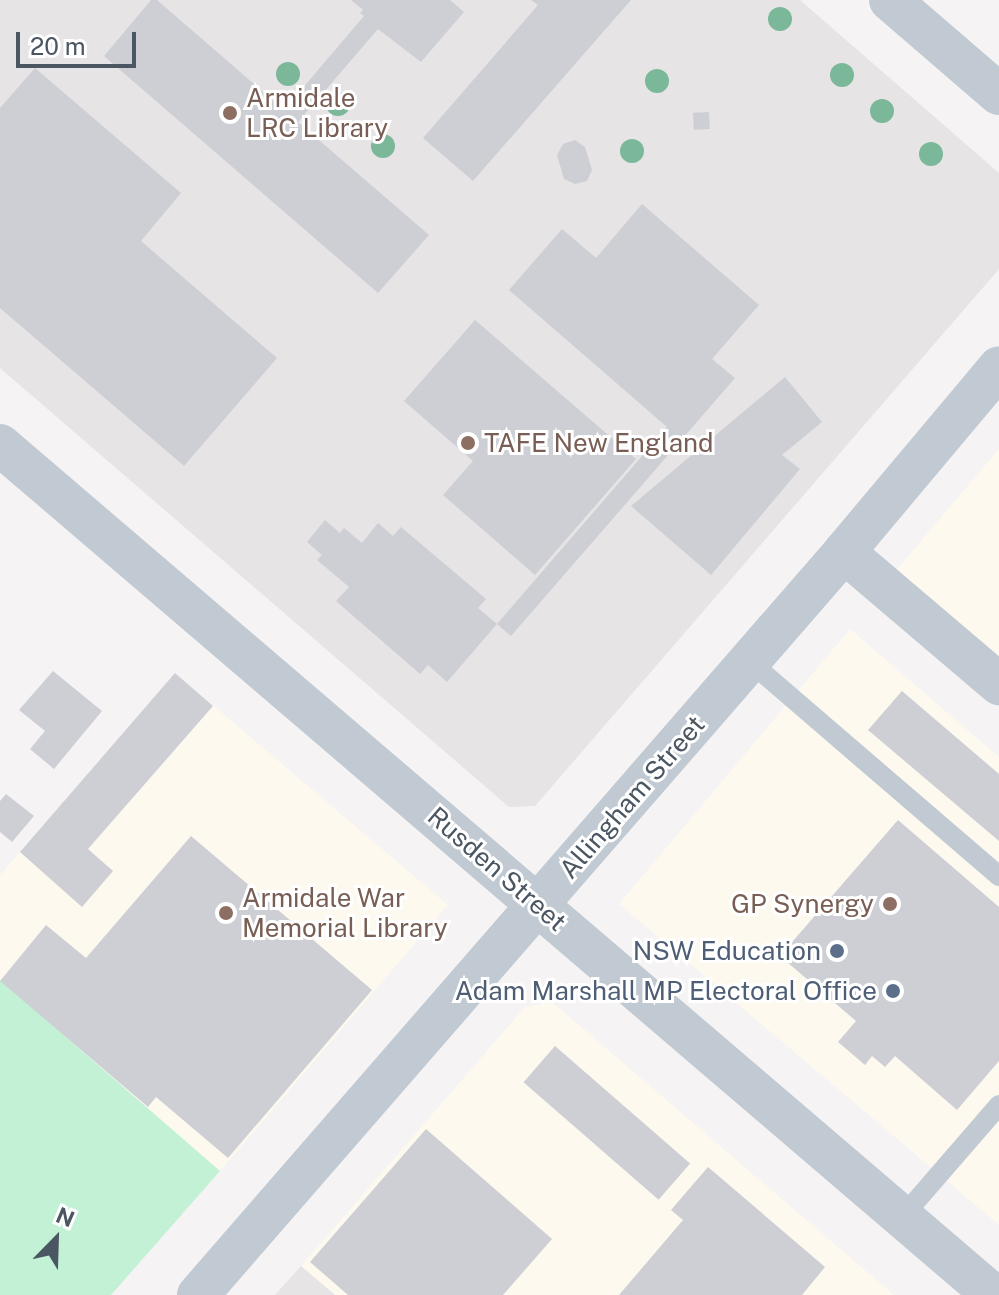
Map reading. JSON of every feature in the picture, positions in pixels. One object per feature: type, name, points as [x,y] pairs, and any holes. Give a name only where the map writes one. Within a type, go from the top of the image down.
[{"type":"street","points":[[890,0],[999,94]]},
{"type":"street","name":"Allingham Street","points":[[198,1295],[844,552],[999,367]]},
{"type":"street","name":"Rusden Street","points":[[0,445],[993,1295]]},
{"type":"street","points":[[844,552],[999,684]]},
{"type":"lane","points":[[749,661],[999,876]]},
{"type":"lane","points":[[903,1216],[999,1105]]},
{"type":"shaded area","name":"TAFE New England","points":[[0,0],[800,0],[999,173],[999,269],[535,806],[509,807],[0,368]]},
{"type":"shaded area","points":[[999,449],[999,663],[893,574]]},
{"type":"shaded area","points":[[850,629],[999,757],[999,1225],[619,904]]},
{"type":"shaded area","points":[[175,673],[448,905],[220,1171],[0,980],[0,875]]},
{"type":"shaded area","points":[[552,1002],[894,1295],[335,1295],[301,1266],[525,1007]]},
{"type":"shaded area","points":[[301,1266],[335,1295],[275,1295]]},
{"type":"green space","points":[[0,980],[220,1171],[111,1295],[0,1295]]},
{"type":"building","points":[[151,0],[157,0],[284,110],[364,16],[360,13],[363,10],[351,0],[450,0],[464,12],[421,62],[378,29],[298,122],[429,235],[378,293],[104,56]]},
{"type":"building","points":[[531,0],[631,0],[473,181],[423,138],[538,5]]},
{"type":"building","points":[[35,68],[181,193],[141,241],[277,358],[184,466],[0,308],[0,108]]},
{"type":"building","points":[[709,112],[710,129],[694,130],[693,113]]},
{"type":"building","points":[[575,140],[585,147],[592,170],[587,181],[575,184],[564,179],[557,155],[563,144]]},
{"type":"building","points":[[642,204],[759,305],[712,359],[735,378],[511,636],[497,624],[667,427],[509,290],[562,229],[596,258]]},
{"type":"building","points":[[475,320],[636,459],[535,575],[443,495],[473,461],[404,401]]},
{"type":"building","points":[[785,377],[822,422],[782,455],[800,469],[711,575],[631,506]]},
{"type":"building","points":[[325,520],[340,533],[344,528],[362,543],[378,523],[393,536],[401,527],[486,599],[478,608],[497,624],[447,682],[428,665],[420,674],[336,601],[349,587],[317,560],[322,555],[307,542]]},
{"type":"building","points":[[53,671],[102,711],[54,769],[30,749],[45,731],[19,710]]},
{"type":"building","points":[[175,673],[213,706],[88,849],[113,871],[82,907],[20,852]]},
{"type":"building","points":[[902,691],[999,774],[999,841],[868,730]]},
{"type":"building","points":[[6,794],[34,816],[12,842],[0,832],[0,801]]},
{"type":"building","points":[[898,820],[999,907],[999,1061],[957,1110],[895,1056],[885,1067],[872,1056],[865,1065],[838,1042],[856,1021],[780,956]]},
{"type":"building","points":[[191,836],[372,990],[228,1158],[156,1097],[148,1107],[0,981],[46,925],[86,958]]},
{"type":"building","points":[[555,1046],[690,1163],[659,1200],[524,1082]]},
{"type":"building","points":[[426,1129],[552,1239],[503,1295],[348,1295],[310,1262]]},
{"type":"building","points":[[708,1167],[825,1267],[802,1295],[619,1295],[683,1220],[671,1210]]},
{"type":"place","name":"Armidale LRC Library","points":[[230,113]]},
{"type":"place","name":"TAFE New England","points":[[468,443]]},
{"type":"place","name":"GP Synergy","points":[[890,904]]},
{"type":"place","name":"Armidale War Memorial Library","points":[[226,913]]},
{"type":"place","name":"NSW Education","points":[[837,951]]},
{"type":"place","name":"Adam Marshall MP Electoral Office","points":[[893,991]]}]
